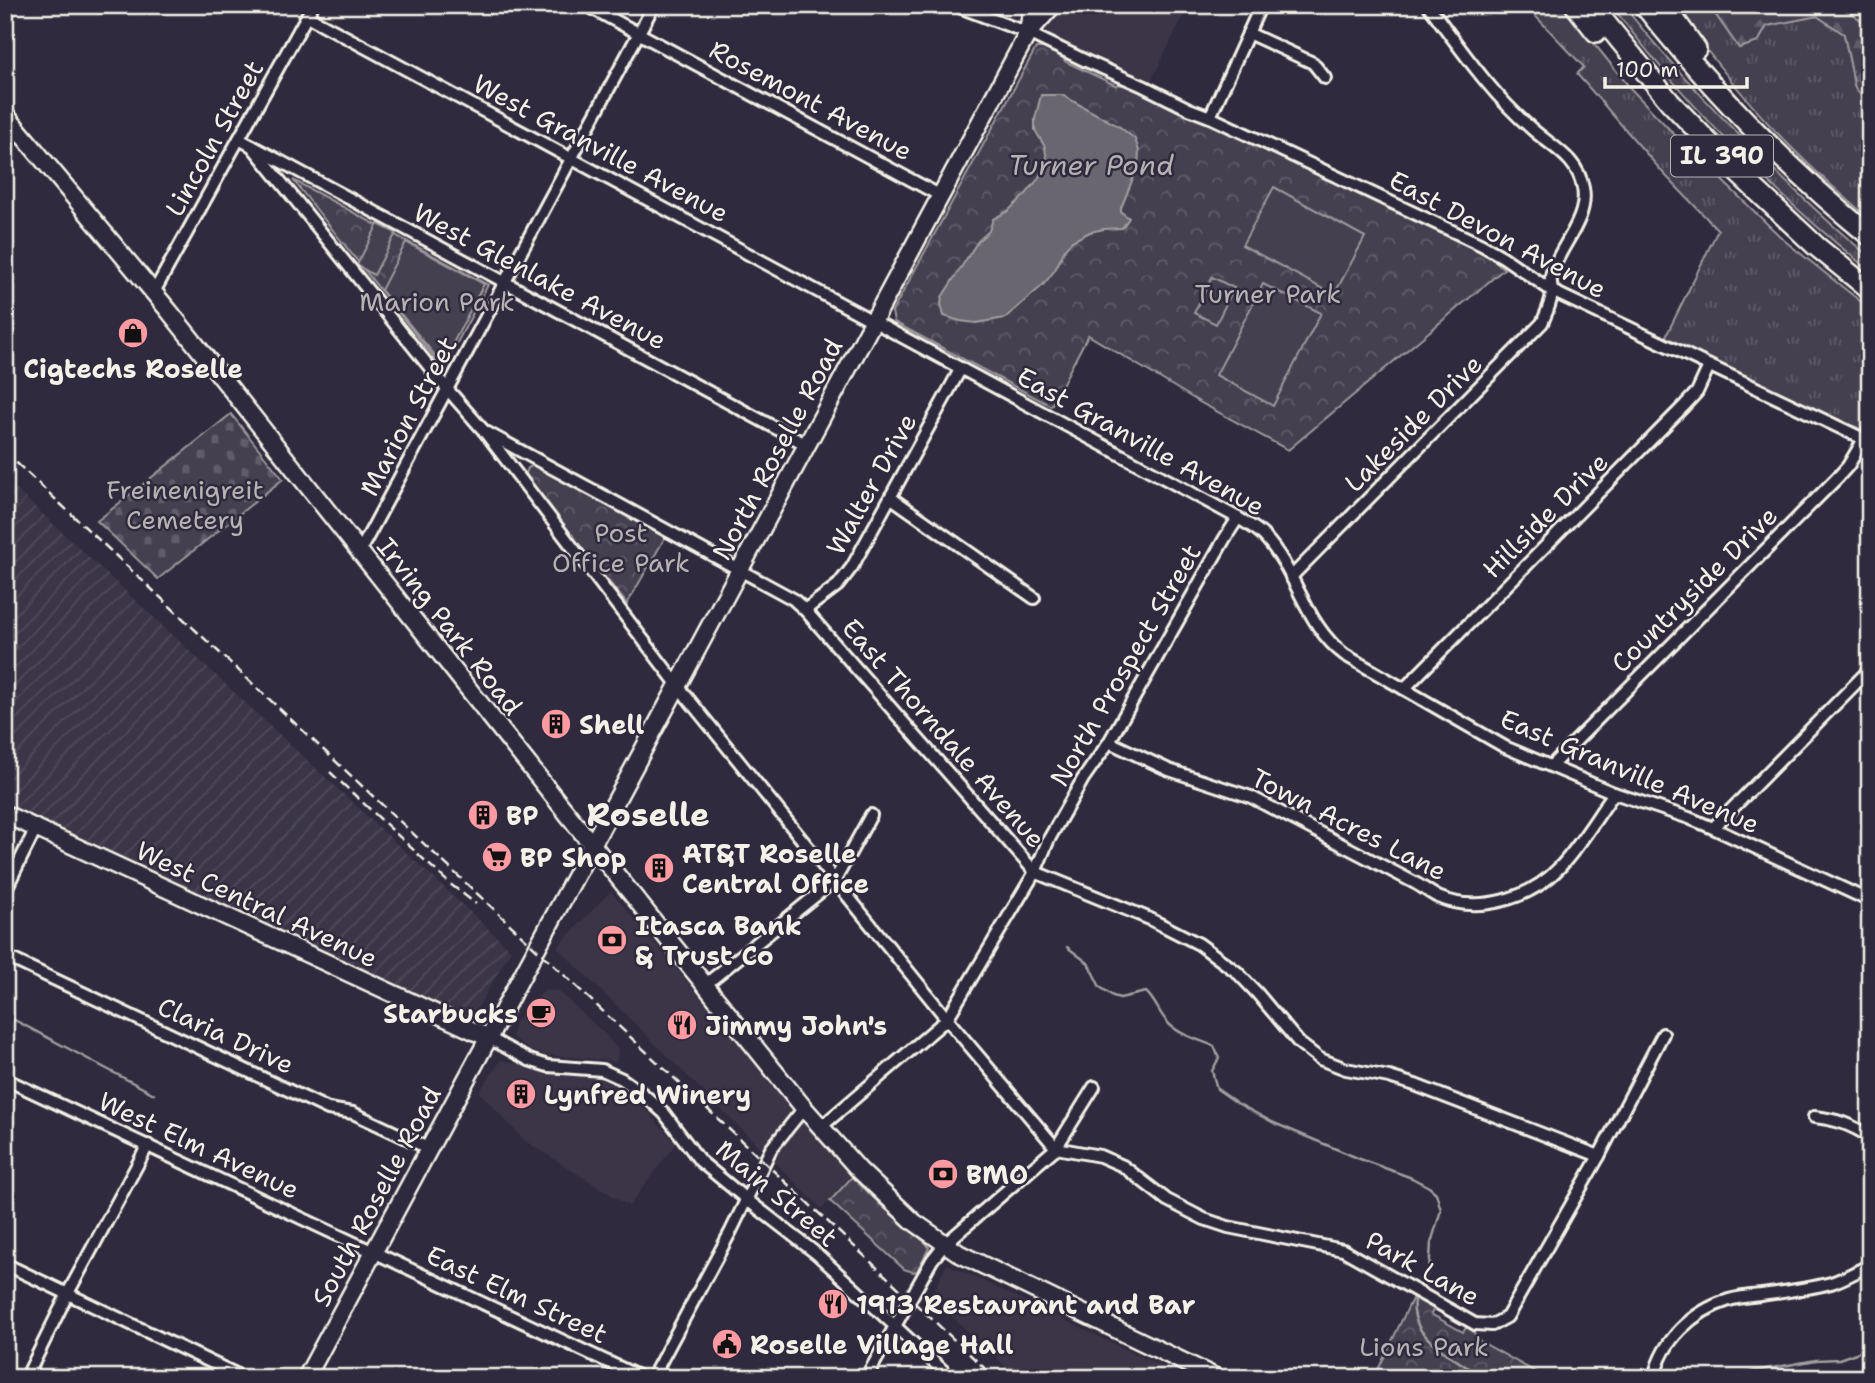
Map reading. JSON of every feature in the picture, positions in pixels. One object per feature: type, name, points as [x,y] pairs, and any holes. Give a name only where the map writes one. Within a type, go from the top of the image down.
[{"type":"highway","points":[[1574,5],[1639,81],[1671,102]]},
{"type":"highway","name":"IL 390","points":[[1591,5],[1671,102],[1776,209],[1870,290]]},
{"type":"highway","name":"IL 390","points":[[1644,5],[1730,103],[1783,158],[1870,236]]},
{"type":"highway","points":[[1664,5],[1707,62],[1730,103]]},
{"type":"main road","name":"North Roselle Road","points":[[1028,33],[1032,5]]},
{"type":"main road","name":"North Roselle Road","points":[[489,1038],[1028,33],[1053,5]]},
{"type":"main road","name":"Irving Park Road","points":[[5,114],[154,292],[804,1108],[883,1194],[914,1222],[960,1254],[1217,1378]]},
{"type":"main road","name":"West Central Avenue","points":[[5,814],[489,1038]]},
{"type":"main road","name":"South Roselle Road","points":[[306,1378],[489,1038]]},
{"type":"street","name":"Lincoln Street","points":[[154,292],[313,5]]},
{"type":"street","name":"Rosemont Avenue","points":[[586,5],[941,196]]},
{"type":"street","name":"Marion Street","points":[[360,551],[654,5]]},
{"type":"street","name":"East Devon Avenue","points":[[954,5],[1028,33],[1482,245],[1552,291],[1867,440]]},
{"type":"street","points":[[1210,117],[1261,5]]},
{"type":"street","name":"Lakeside Drive","points":[[1291,577],[1542,323],[1552,291],[1552,270],[1584,204],[1581,177],[1570,159],[1532,129],[1479,74],[1428,5]]},
{"type":"street","name":"West Granville Avenue","points":[[307,16],[874,320]]},
{"type":"street","points":[[1248,33],[1313,63],[1325,78]]},
{"type":"street","name":"West Glenlake Avenue","points":[[239,139],[807,444]]},
{"type":"street","points":[[252,146],[484,431],[678,686],[947,1019],[1056,1148]]},
{"type":"street","name":"East Granville Avenue","points":[[874,320],[1259,531],[1268,540],[1291,577],[1315,624],[1333,647],[1404,689],[1505,747],[1614,793],[1713,828],[1870,901]]},
{"type":"street","name":"Hillside Drive","points":[[1404,689],[1684,406],[1697,392],[1709,366]]},
{"type":"street","name":"Walter Drive","points":[[806,610],[846,576],[961,368]]},
{"type":"street","name":"East Thorndale Avenue","points":[[484,431],[793,599],[806,610],[1035,872],[1150,919],[1199,944],[1237,972],[1299,1043],[1320,1059],[1346,1069],[1415,1085],[1599,1156]]},
{"type":"street","name":"Countryside Drive","points":[[1551,766],[1839,476],[1867,440]]},
{"type":"street","points":[[890,497],[1034,598]]},
{"type":"street","name":"North Prospect Street","points":[[821,1127],[947,1019],[1035,872],[1049,839],[1083,779],[1110,742],[1238,518]]},
{"type":"street","points":[[1713,828],[1870,669]]},
{"type":"street","name":"Town Acres Lane","points":[[1110,742],[1169,770],[1251,797],[1439,897],[1463,903],[1514,898],[1539,885],[1569,856],[1614,793]]},
{"type":"street","points":[[706,984],[835,880],[871,815]]},
{"type":"street","points":[[5,891],[36,828]]},
{"type":"street","name":"Claria Drive","points":[[5,956],[328,1109],[354,1113],[430,1149]]},
{"type":"street","name":"Park Lane","points":[[1056,1148],[1100,1156],[1122,1166],[1167,1200],[1204,1219],[1228,1227],[1343,1250],[1475,1324],[1492,1325],[1507,1317],[1599,1156],[1663,1034]]},
{"type":"street","name":"Main Street","points":[[489,1038],[529,1060],[548,1066],[602,1070],[622,1079],[643,1094],[664,1113],[700,1161],[817,1254],[951,1378]]},
{"type":"street","name":"West Elm Avenue","points":[[5,1079],[374,1252]]},
{"type":"street","points":[[866,1378],[932,1261],[945,1244],[1056,1148],[1094,1087]]},
{"type":"street","points":[[652,1378],[731,1231],[771,1149],[804,1108]]},
{"type":"street","points":[[1814,1117],[1832,1118],[1870,1137]]},
{"type":"street","points":[[26,1378],[68,1293],[148,1145]]},
{"type":"street","name":"East Elm Street","points":[[374,1252],[642,1378]]},
{"type":"street","points":[[5,1264],[244,1378]]},
{"type":"street","points":[[1654,1378],[1657,1366],[1671,1340],[1705,1310],[1730,1299],[1834,1282],[1870,1265]]},
{"type":"shaded area","points":[[1050,5],[1189,5],[1148,87],[1034,31]]},
{"type":"shaded area","points":[[5,479],[511,950],[473,1016],[448,1013],[5,804]]},
{"type":"shaded area","points":[[611,891],[850,1176],[822,1209],[557,947]]},
{"type":"shaded area","points":[[545,990],[558,991],[606,1035],[618,1050],[616,1063],[546,1055],[530,1050],[512,1037],[515,1022]]},
{"type":"shaded area","points":[[501,1060],[563,1076],[590,1076],[615,1085],[650,1114],[676,1144],[629,1206],[525,1141],[479,1092]]},
{"type":"shaded area","points":[[947,1264],[1186,1378],[1018,1378],[931,1297]]},
{"type":"green space","points":[[1525,5],[1563,5],[1631,89],[1674,134],[1785,241],[1870,309],[1870,434],[1664,340],[1718,230],[1665,175],[1577,74],[1584,67]]},
{"type":"green space","points":[[1611,5],[1623,5],[1671,62],[1738,134],[1812,206],[1870,257],[1870,271],[1799,210],[1732,146],[1669,77]]},
{"type":"green space","points":[[1673,5],[1709,5],[1739,48],[1758,42],[1767,26],[1817,16],[1844,34],[1855,88],[1870,106],[1870,219],[1812,168],[1761,116]]},
{"type":"green space","points":[[1709,5],[1840,5],[1870,27],[1870,106],[1855,88],[1844,34],[1817,16],[1767,26],[1758,42],[1739,48]]},
{"type":"green space","name":"Turner Park","points":[[1036,48],[1048,48],[1066,62],[1115,85],[1126,84],[1455,238],[1491,257],[1504,269],[1288,450],[1201,403],[1088,335],[1051,406],[894,322],[892,312]]},
{"type":"green space","name":"Marion Park","points":[[293,180],[488,285],[443,369]]},
{"type":"green space","points":[[1274,187],[1365,237],[1334,295],[1242,245]]},
{"type":"green space","points":[[378,224],[396,233],[374,275],[357,265]]},
{"type":"green space","name":"Marion Park","points":[[406,242],[484,284],[442,364],[381,290]]},
{"type":"green space","points":[[1212,277],[1234,288],[1216,324],[1194,313]]},
{"type":"green space","points":[[1263,284],[1321,313],[1273,406],[1216,375]]},
{"type":"green space","name":"Freinenigreit Cemetery","points":[[231,414],[283,479],[158,579],[97,521]]},
{"type":"green space","name":"Post Office Park","points":[[532,466],[538,466],[666,536],[627,604],[528,482],[526,473]]},
{"type":"green space","points":[[852,1177],[927,1244],[929,1248],[917,1271],[904,1269],[830,1201]]},
{"type":"green space","name":"Lions Park","points":[[1417,1292],[1437,1303],[1431,1314],[1463,1332],[1468,1325],[1480,1341],[1546,1378],[1374,1378]]},
{"type":"water","name":"Turner Pond","points":[[1041,95],[1062,95],[1120,127],[1135,139],[1139,151],[1138,166],[1121,208],[1121,212],[1129,218],[1122,228],[1090,232],[1072,241],[1043,285],[1005,318],[976,323],[944,316],[942,297],[978,241],[989,231],[993,219],[1008,211],[1026,194],[1047,161],[1045,147],[1035,130]]},
{"type":"waterway","points":[[1067,947],[1088,963],[1100,987],[1113,996],[1120,998],[1146,992],[1173,1028],[1214,1046],[1219,1058],[1212,1071],[1217,1089],[1237,1103],[1274,1123],[1412,1178],[1436,1193],[1441,1210],[1431,1243],[1429,1271],[1421,1284]]},
{"type":"waterway","points":[[5,1015],[154,1094]]},
{"type":"waterway","points":[[1415,1297],[1414,1311],[1417,1322],[1429,1340],[1479,1375],[1490,1378]]},
{"type":"waterway","points":[[1717,1378],[1816,1360],[1839,1359],[1870,1348]]},
{"type":"railway","points":[[5,452],[995,1378]]},
{"type":"railway","points":[[330,772],[449,883],[476,904]]},
{"type":"place","name":"Cigtechs Roselle","points":[[133,333]]},
{"type":"place","name":"Shell","points":[[556,724]]},
{"type":"place","name":"BP","points":[[483,815]]},
{"type":"place","name":"BP Shop","points":[[497,857]]},
{"type":"place","name":"AT&T Roselle Central Office","points":[[659,868]]},
{"type":"place","name":"Itasca Bank & Trust Co","points":[[612,940]]},
{"type":"place","name":"Starbucks","points":[[541,1013]]},
{"type":"place","name":"Jimmy John's","points":[[682,1025]]},
{"type":"place","name":"Lynfred Winery","points":[[521,1094]]},
{"type":"place","name":"BMO","points":[[943,1174]]},
{"type":"place","name":"1913 Restaurant and Bar","points":[[833,1304]]},
{"type":"place","name":"Roselle Village Hall","points":[[727,1344]]},
{"type":"district","name":"Roselle","points":[[648,814]]}]
